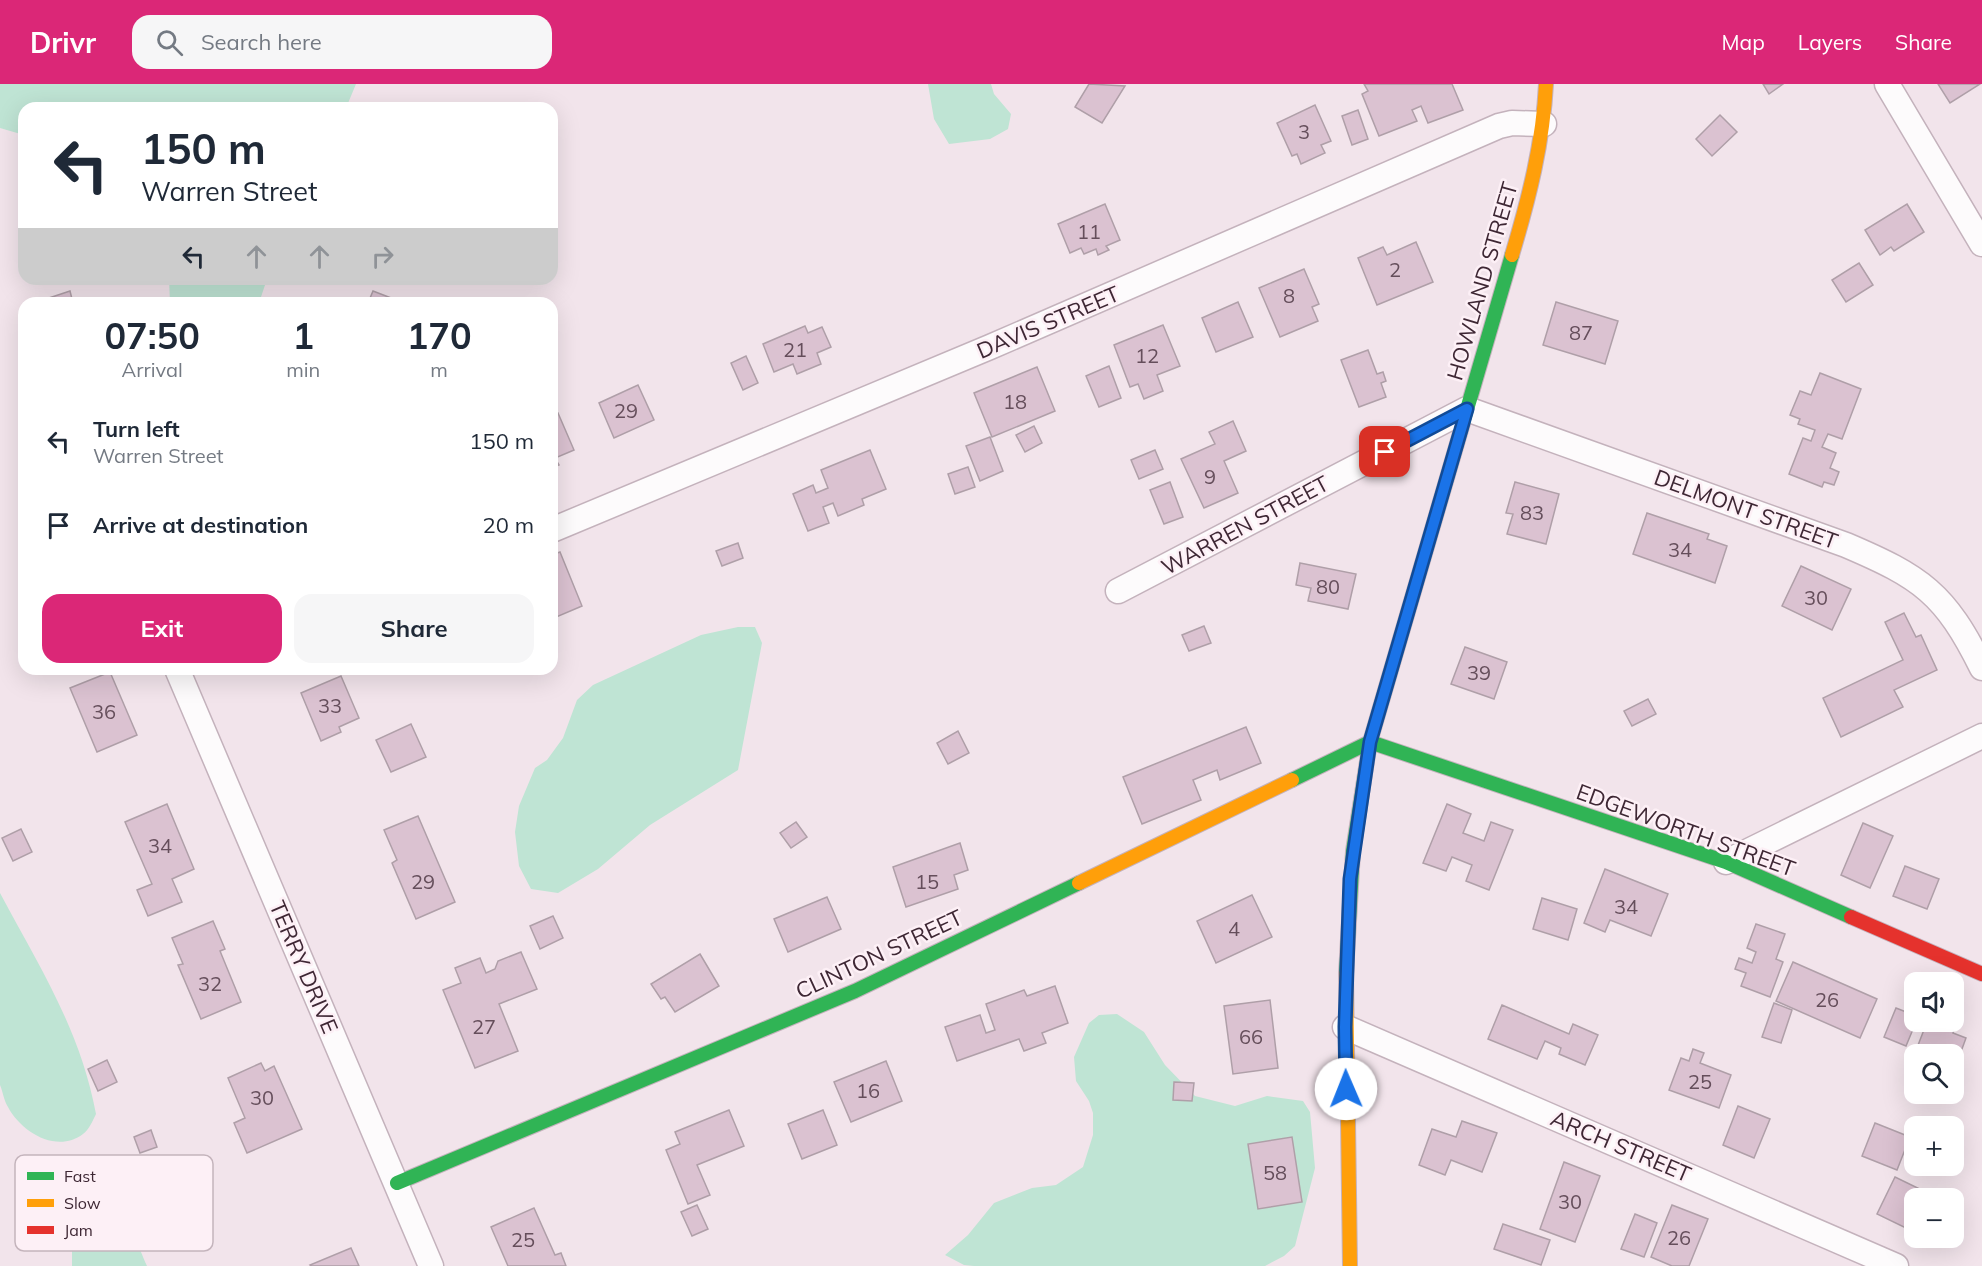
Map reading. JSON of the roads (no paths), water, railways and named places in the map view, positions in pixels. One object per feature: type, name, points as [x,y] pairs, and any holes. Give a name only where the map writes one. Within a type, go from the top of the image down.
[{"type":"street","name":"HOWLAND STREET","points":[[1350,1266],[1345,1027],[1350,879],[1370,742],[1533,184],[1544,124],[1546,84]]},
{"type":"street","points":[[1887,84],[1982,244]]},
{"type":"street","name":"DAVIS STREET","points":[[558,527],[990,347],[1499,126],[1512,123],[1544,124]]},
{"type":"street","name":"WARREN STREET","points":[[1118,591],[1467,409]]},
{"type":"street","name":"DELMONT STREET","points":[[1467,409],[1846,546],[1886,563],[1921,584],[1944,604],[1962,628],[1982,668]]},
{"type":"street","name":"TERRY DRIVE","points":[[180,675],[431,1266]]},
{"type":"street","points":[[1726,862],[1982,736]]},
{"type":"street","name":"EDGEWORTH STREET","points":[[1370,742],[1726,862],[1982,974]]},
{"type":"street","name":"CLINTON STREET","points":[[397,1183],[855,991],[1370,742]]},
{"type":"street","name":"ARCH STREET","points":[[1345,1027],[1896,1266]]}]
